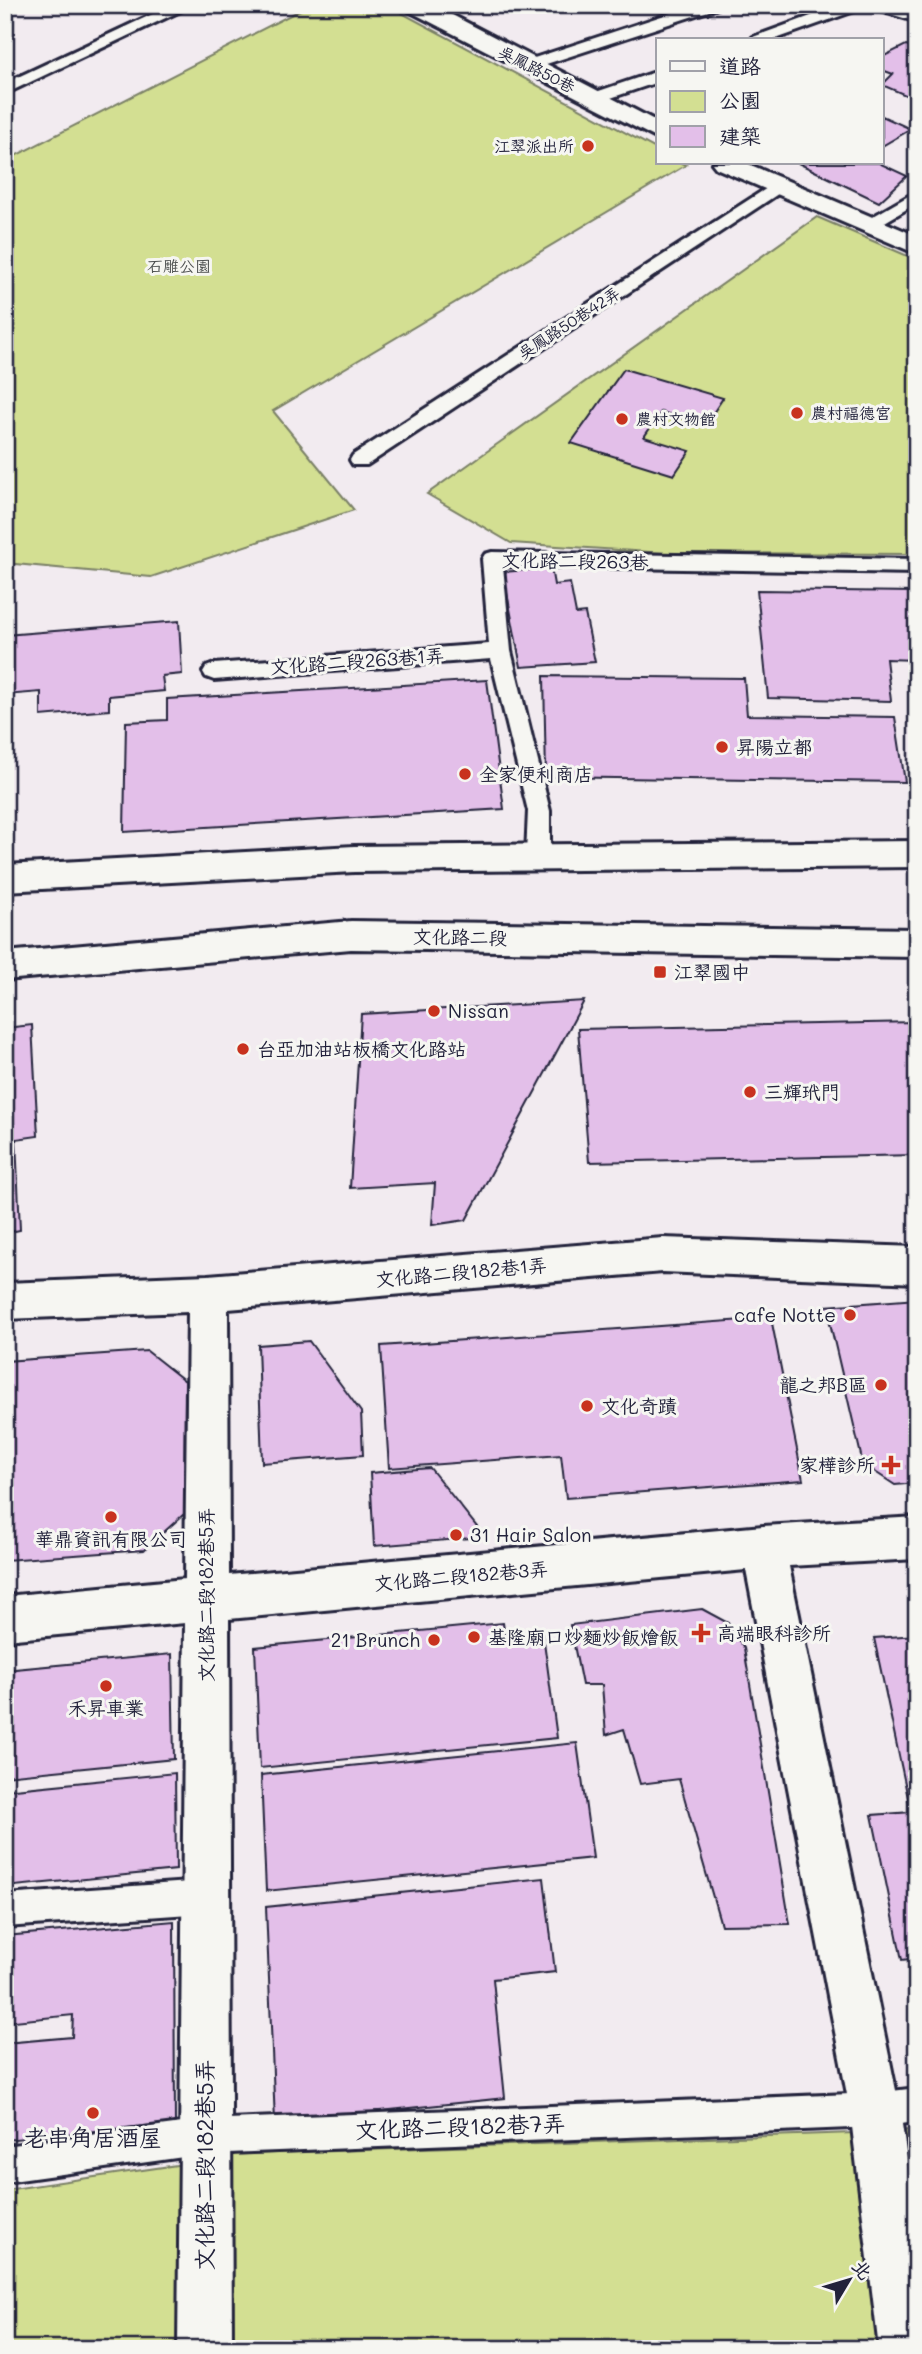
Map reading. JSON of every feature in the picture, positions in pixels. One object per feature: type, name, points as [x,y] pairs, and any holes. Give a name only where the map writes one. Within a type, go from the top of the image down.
[{"type":"street","points":[[885,5],[917,15]]},
{"type":"street","name":"吳鳳路50巷","points":[[423,6],[527,65],[656,131]]},
{"type":"street","points":[[727,164],[917,246]]},
{"type":"street","points":[[5,878],[354,859],[538,855],[917,854]]},
{"type":"street","name":"文化路二段","points":[[5,966],[351,935],[917,943]]},
{"type":"street","name":"文化路二段182巷1弄","points":[[5,1301],[208,1293],[663,1255],[917,1265]]},
{"type":"street","name":"文化路二段182巷5弄","points":[[205,2349],[204,1897],[208,1293]]},
{"type":"street","name":"文化路二段182巷3弄","points":[[5,1618],[763,1547],[917,1538]]},
{"type":"street","points":[[763,1547],[896,2108],[906,2349]]},
{"type":"lane","points":[[5,89],[185,5]]},
{"type":"lane","points":[[527,65],[712,5]]},
{"type":"lane","points":[[765,38],[858,5]]},
{"type":"lane","points":[[596,99],[656,77]]},
{"type":"lane","name":"吳鳳路50巷42弄","points":[[360,460],[778,186]]},
{"type":"lane","points":[[867,225],[917,195]]},
{"type":"lane","name":"文化路二段263巷","points":[[538,855],[539,811],[500,651],[492,559],[917,566]]},
{"type":"lane","name":"文化路二段263巷1弄","points":[[214,672],[500,651]]},
{"type":"lane","points":[[5,1911],[204,1897]]},
{"type":"lane","name":"文化路二段182巷7弄","points":[[5,2164],[205,2137],[896,2108]]},
{"type":"green space","name":"石雕公園","points":[[310,5],[387,5],[656,149],[656,164],[686,165],[273,411],[354,510],[151,577],[5,563],[5,161]]},
{"type":"green space","points":[[817,217],[917,260],[917,554],[665,553],[511,543],[427,494]]},
{"type":"green space","points":[[917,2129],[917,2222],[900,2131]]},
{"type":"green space","points":[[854,2133],[882,2349],[227,2349],[220,2155]]},
{"type":"green space","points":[[184,2164],[186,2349],[5,2349],[5,2190]]},
{"type":"building","points":[[906,45],[917,49],[915,99],[884,86],[893,74],[884,71],[884,56]]},
{"type":"building","points":[[884,117],[911,129],[884,145]]},
{"type":"building","points":[[800,164],[881,164],[907,176],[879,202]]},
{"type":"building","name":"農村文物館","points":[[624,369],[723,398],[705,425],[661,412],[644,437],[690,451],[674,475],[571,443]]},
{"type":"building","points":[[551,568],[554,585],[570,583],[576,614],[585,613],[595,662],[521,667],[503,572]]},
{"type":"building","name":"昇陽立都","points":[[757,590],[917,592],[917,660],[886,659],[891,701],[768,698]]},
{"type":"building","points":[[179,621],[182,674],[162,676],[164,691],[109,696],[109,710],[41,716],[41,692],[5,695],[5,635]]},
{"type":"building","name":"昇陽立都","points":[[544,676],[744,678],[747,715],[895,717],[905,782],[546,777]]},
{"type":"building","points":[[487,680],[504,809],[124,832],[126,722],[167,720],[167,699]]},
{"type":"building","points":[[584,1001],[466,1220],[432,1225],[435,1183],[350,1188],[361,1014]]},
{"type":"building","name":"三輝玳門","points":[[917,1022],[917,1155],[589,1162],[578,1029]]},
{"type":"building","points":[[32,1025],[38,1136],[16,1139],[20,1230],[5,1233],[5,1028]]},
{"type":"building","name":"龍之邦B區","points":[[917,1299],[917,1483],[895,1485],[863,1464],[826,1306]]},
{"type":"building","name":"文化奇蹟","points":[[771,1318],[803,1480],[566,1498],[561,1455],[389,1468],[381,1346]]},
{"type":"building","points":[[309,1341],[361,1412],[363,1455],[262,1463],[258,1345]]},
{"type":"building","points":[[147,1351],[185,1381],[184,1514],[144,1550],[5,1560],[5,1361]]},
{"type":"building","points":[[430,1468],[485,1537],[374,1546],[370,1473]]},
{"type":"building","points":[[702,1609],[728,1623],[744,1648],[790,1924],[721,1925],[679,1779],[640,1784],[624,1729],[606,1735],[602,1685],[582,1685],[570,1625]]},
{"type":"building","points":[[503,1623],[505,1637],[543,1634],[557,1738],[260,1768],[255,1647]]},
{"type":"building","points":[[917,1635],[917,1958],[902,1960],[872,1815],[911,1812],[874,1638]]},
{"type":"building","points":[[172,1654],[174,1759],[5,1776],[5,1670]]},
{"type":"building","points":[[577,1743],[593,1858],[266,1891],[261,1775]]},
{"type":"building","points":[[175,1773],[176,1870],[5,1887],[5,1790]]},
{"type":"building","points":[[544,1878],[555,1972],[493,1979],[505,2098],[275,2122],[266,1907]]},
{"type":"building","points":[[174,1921],[175,2123],[5,2140],[5,2043],[72,2037],[73,2015],[5,2022],[5,1936]]},
{"type":"place","name":"江翠派出所","points":[[588,146]]},
{"type":"place","name":"農村福德宮","points":[[797,413]]},
{"type":"place","name":"農村文物館","points":[[622,419]]},
{"type":"place","name":"昇陽立都","points":[[722,747]]},
{"type":"place","name":"全家便利商店","points":[[465,774]]},
{"type":"place","name":"江翠國中","points":[[660,972]]},
{"type":"place","name":"Nissan","points":[[434,1011]]},
{"type":"place","name":"台亞加油站板橋文化路站","points":[[243,1049]]},
{"type":"place","name":"三輝玳門","points":[[750,1092]]},
{"type":"place","name":"cafe Notte","points":[[850,1315]]},
{"type":"place","name":"龍之邦B區","points":[[881,1385]]},
{"type":"place","name":"文化奇蹟","points":[[587,1406]]},
{"type":"place","name":"家樺診所","points":[[891,1465]]},
{"type":"place","name":"華鼎資訊有限公司","points":[[111,1517]]},
{"type":"place","name":"31 Hair Salon","points":[[456,1535]]},
{"type":"place","name":"高端眼科診所","points":[[701,1633]]},
{"type":"place","name":"基隆廟口炒麵炒飯燴飯","points":[[474,1637]]},
{"type":"place","name":"21 Brunch","points":[[434,1640]]},
{"type":"place","name":"禾昇車業","points":[[106,1686]]},
{"type":"place","name":"老串角居酒屋","points":[[93,2113]]}]
